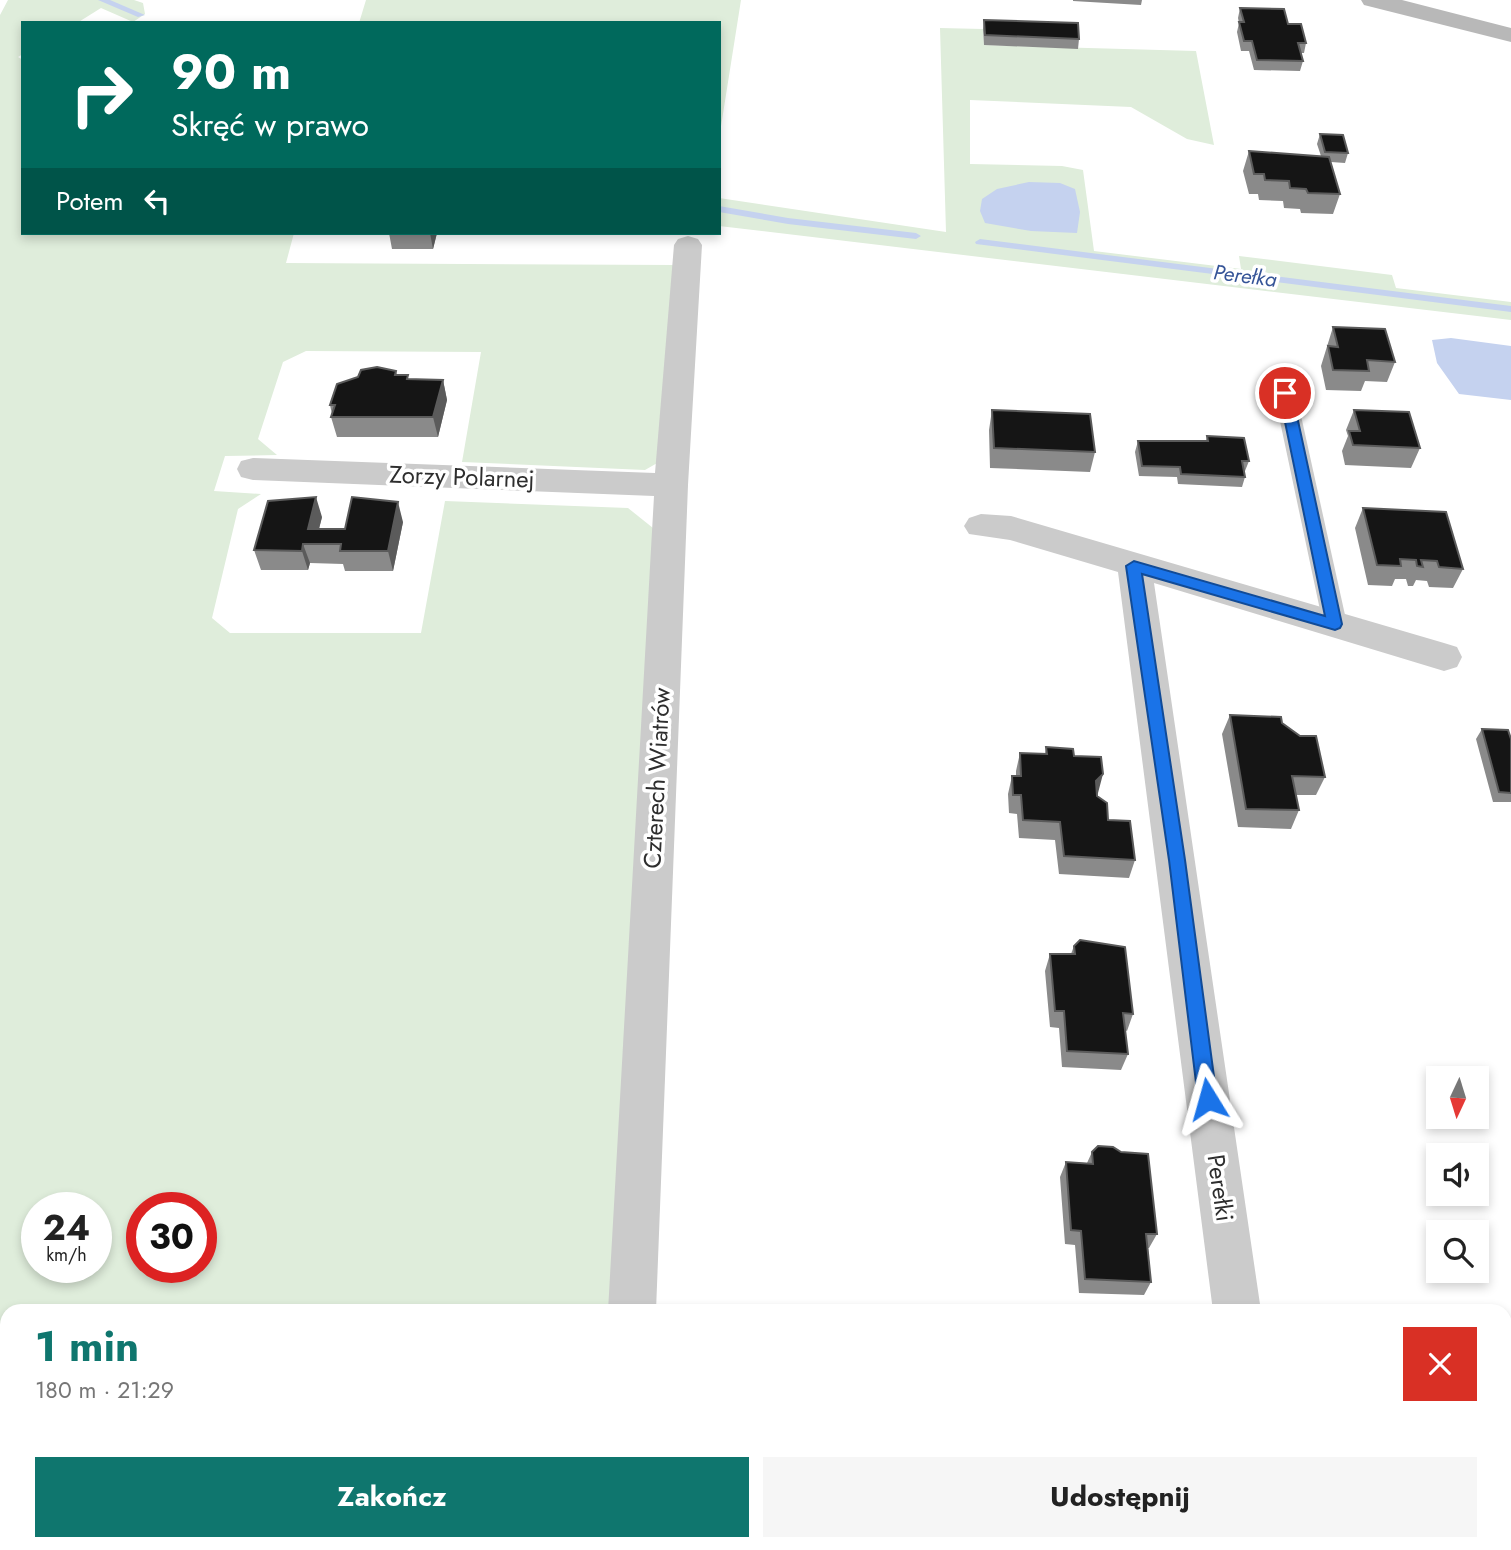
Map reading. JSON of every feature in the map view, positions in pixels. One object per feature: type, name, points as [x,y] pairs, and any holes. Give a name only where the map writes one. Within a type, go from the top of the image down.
[{"type":"street","points":[[1373,0],[1511,35]]},
{"type":"street","name":"Czterech Wiatrów","points":[[632,1304],[671,485],[688,245]]},
{"type":"street","name":"Zorzy Polarnej","points":[[253,469],[671,485]]},
{"type":"street","points":[[981,526],[1012,528],[1444,657]]},
{"type":"street","name":"Perełki","points":[[1134,566],[1236,1304]]},
{"type":"lane","points":[[1285,393],[1335,624]]},
{"type":"green space","points":[[8,0],[134,0],[143,3],[145,14],[131,21],[101,8],[80,21],[21,21],[21,55],[18,57],[21,59],[21,235],[293,235],[286,263],[675,265],[659,462],[645,470],[462,462],[481,352],[306,351],[283,362],[258,439],[277,455],[225,456],[214,491],[261,494],[238,509],[212,618],[230,633],[421,633],[445,501],[628,508],[658,532],[614,1304],[0,1304],[0,15]]},
{"type":"green space","points":[[366,0],[741,0],[721,126],[721,21],[360,21]]},
{"type":"green space","points":[[940,28],[983,29],[984,45],[1196,51],[1214,145],[1187,139],[1131,107],[970,100],[970,164],[1062,166],[1083,170],[1094,251],[1241,269],[1239,256],[1392,275],[1396,288],[1511,302],[1511,320],[721,226],[721,198],[946,232]]},
{"type":"water","points":[[1029,182],[1060,183],[1075,189],[1080,212],[1077,233],[1031,231],[985,223],[980,211],[982,199],[997,189]]},
{"type":"water","points":[[1451,338],[1511,346],[1511,400],[1459,394],[1437,363],[1432,340]]},
{"type":"building","points":[[1240,8],[1284,9],[1288,24],[1301,24],[1306,43],[1298,43],[1303,61],[1257,60],[1252,41],[1244,41],[1239,22],[1244,22]]},
{"type":"building","points":[[984,20],[1078,23],[1079,39],[985,35]]},
{"type":"building","points":[[1320,134],[1343,135],[1348,153],[1325,152]]},
{"type":"building","points":[[1249,151],[1329,157],[1340,194],[1308,193],[1306,189],[1290,188],[1289,181],[1265,180],[1264,174],[1254,174]]},
{"type":"building","points":[[1333,327],[1385,329],[1395,362],[1367,360],[1369,371],[1333,370],[1328,346],[1338,347]]},
{"type":"building","points":[[377,367],[396,371],[395,375],[408,375],[407,379],[443,380],[433,417],[331,417],[335,405],[330,405],[337,384],[358,377],[361,370]]},
{"type":"building","points":[[992,410],[1090,414],[1095,452],[994,448]]},
{"type":"building","points":[[1354,410],[1409,412],[1420,448],[1353,445],[1349,431],[1360,431]]},
{"type":"building","points":[[1207,436],[1244,438],[1249,461],[1242,461],[1245,477],[1181,474],[1180,467],[1142,466],[1138,441],[1208,441]]},
{"type":"building","points":[[316,497],[308,529],[345,529],[352,497],[398,502],[388,551],[340,551],[341,544],[303,544],[302,551],[254,550],[268,501]]},
{"type":"building","points":[[1363,508],[1446,512],[1463,569],[1439,567],[1437,561],[1421,560],[1423,567],[1417,566],[1416,560],[1400,559],[1401,566],[1377,565]]},
{"type":"building","points":[[1230,715],[1281,717],[1282,723],[1300,736],[1316,736],[1325,777],[1292,776],[1299,810],[1246,809]]},
{"type":"building","points":[[1482,729],[1508,730],[1511,739],[1511,793],[1499,792]]},
{"type":"building","points":[[1046,747],[1073,749],[1074,756],[1101,757],[1103,774],[1096,781],[1097,796],[1107,803],[1108,820],[1130,821],[1135,860],[1064,856],[1060,822],[1023,820],[1021,795],[1013,795],[1012,776],[1021,776],[1020,753],[1047,754]]},
{"type":"building","points":[[1080,940],[1125,947],[1133,1014],[1123,1013],[1128,1054],[1067,1051],[1064,1011],[1055,1011],[1050,954],[1075,954],[1074,946]]},
{"type":"building","points":[[1098,1146],[1113,1147],[1121,1152],[1148,1154],[1157,1234],[1146,1234],[1151,1282],[1085,1279],[1081,1231],[1071,1230],[1066,1162],[1093,1164],[1092,1152]]},
{"type":"waterway","name":"Perełka","points":[[102,0],[141,15]]},
{"type":"waterway","name":"Perełka","points":[[721,209],[788,221],[916,236]]},
{"type":"waterway","name":"Perełka","points":[[980,242],[1511,309]]},
{"type":"route","points":[[1208,1099],[1177,860],[1134,566],[1335,624],[1285,393]]}]
